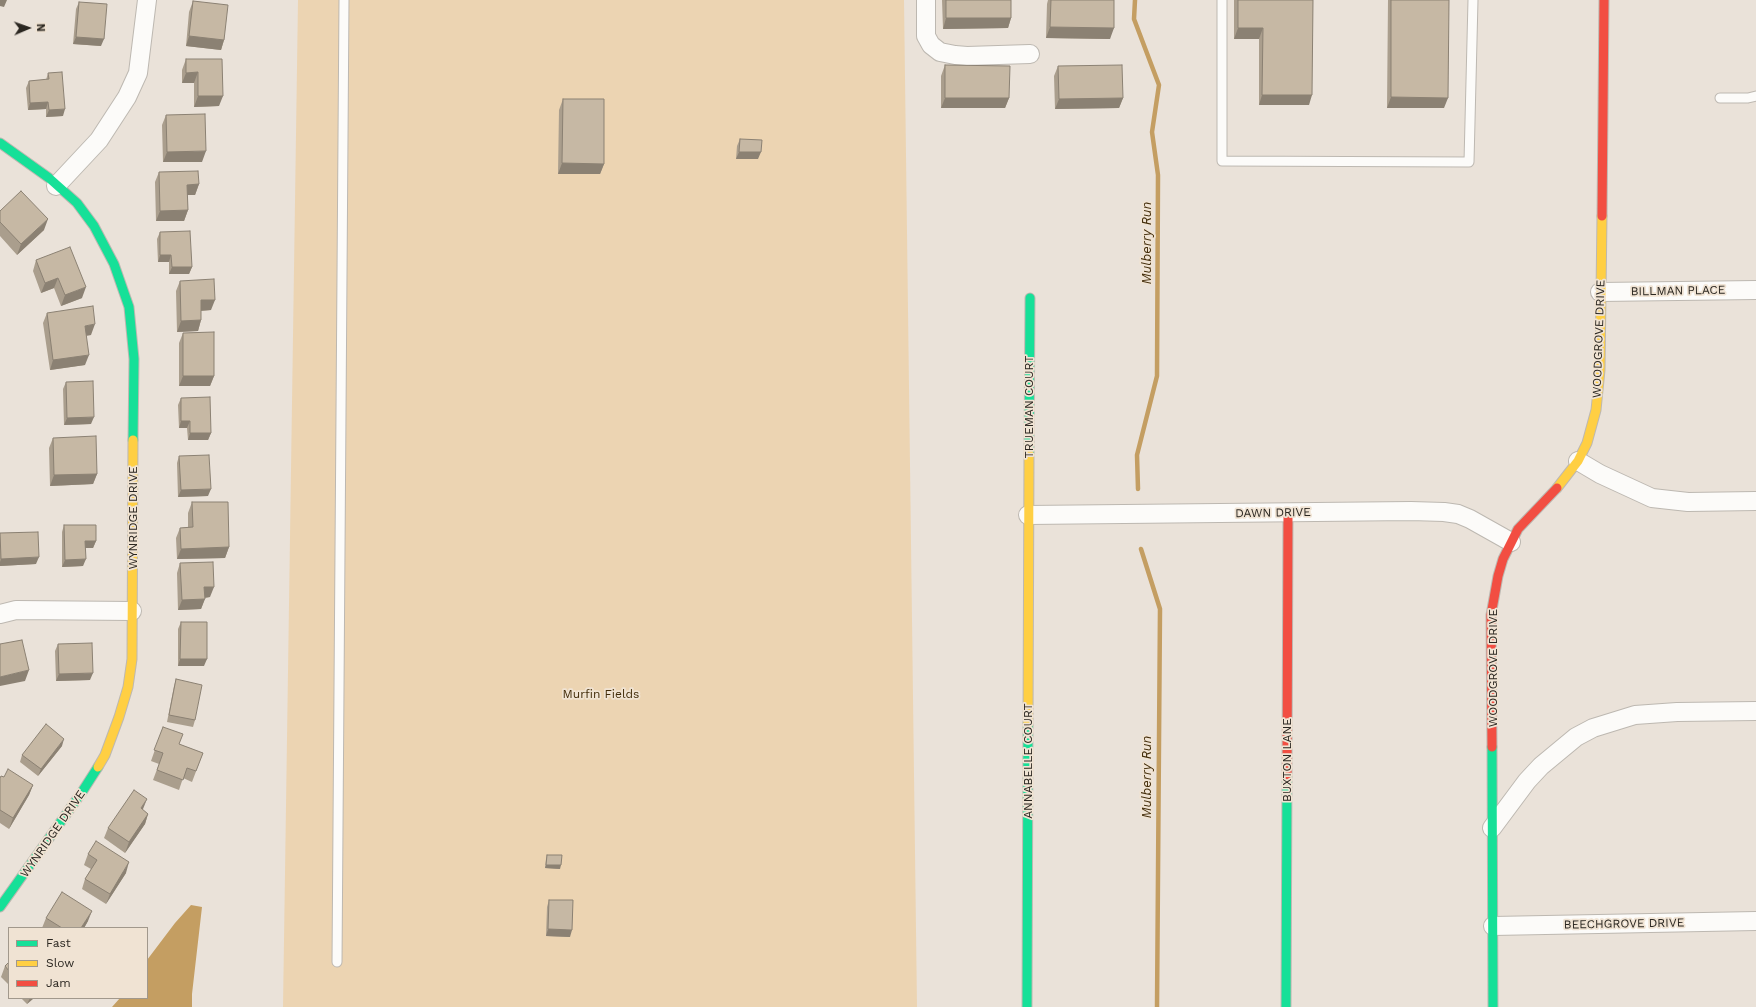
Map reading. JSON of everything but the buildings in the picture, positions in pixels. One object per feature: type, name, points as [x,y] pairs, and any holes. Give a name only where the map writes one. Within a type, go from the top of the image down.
[{"type":"street","points":[[56,186],[99,140],[127,97],[138,73],[147,0]]},
{"type":"street","points":[[926,0],[926,36],[931,45],[940,52],[961,55],[1030,54]]},
{"type":"street","name":"WOODGROVE DRIVE","points":[[1493,1007],[1492,615],[1498,576],[1503,558],[1511,542],[1518,529],[1563,482],[1578,460],[1587,443],[1596,410],[1600,370],[1604,0]]},
{"type":"street","name":"WYNRIDGE DRIVE","points":[[0,143],[49,178],[56,186],[78,203],[94,226],[114,264],[129,307],[134,359],[132,659],[128,687],[105,755],[82,792],[0,907]]},
{"type":"street","name":"BILLMAN PLACE","points":[[1600,292],[1756,290]]},
{"type":"street","name":"TRUEMAN COURT","points":[[1028,515],[1030,298]]},
{"type":"street","points":[[1578,460],[1600,474],[1652,498],[1688,502],[1756,501]]},
{"type":"street","name":"DAWN DRIVE","points":[[1028,515],[1288,514],[1411,511],[1444,512],[1458,514],[1470,519],[1511,542]]},
{"type":"street","name":"BUXTON LANE","points":[[1286,1007],[1288,514]]},
{"type":"street","name":"ANNABELLE COURT","points":[[1027,1007],[1028,515]]},
{"type":"street","points":[[0,614],[16,610],[132,611]]},
{"type":"street","points":[[1492,828],[1527,781],[1541,766],[1576,737],[1594,728],[1635,715],[1677,712],[1756,711]]},
{"type":"street","name":"BEECHGROVE DRIVE","points":[[1493,926],[1756,921]]},
{"type":"lane","points":[[337,962],[344,0]]},
{"type":"lane","points":[[1222,0],[1222,161],[1445,162],[1469,162],[1472,0]]},
{"type":"lane","points":[[1720,98],[1748,98],[1756,96]]},
{"type":"green space","name":"Murfin Fields","points":[[298,0],[904,0],[917,1007],[283,1007]]},
{"type":"shaded area","points":[[191,905],[202,907],[192,994],[192,1007],[112,1007],[119,999],[148,999],[148,959],[175,923]]},
{"type":"waterway","name":"Mulberry Run","points":[[1135,0],[1134,19],[1159,85],[1152,132],[1158,175],[1157,376],[1137,455],[1138,489]]},
{"type":"waterway","name":"Mulberry Run","points":[[1141,549],[1160,609],[1157,1007]]},
{"type":"traffic: fast","points":[[0,143],[49,178],[77,203],[94,226],[114,264],[129,307],[134,359],[133,440]]},
{"type":"traffic: fast","points":[[1029,454],[1030,298]]},
{"type":"traffic: fast","points":[[1027,1007],[1028,724]]},
{"type":"traffic: fast","points":[[1492,747],[1493,1007]]},
{"type":"traffic: fast","points":[[0,907],[82,792],[98,767]]},
{"type":"traffic: fast","points":[[1286,1007],[1287,775]]},
{"type":"traffic: slow","points":[[1557,488],[1578,461],[1587,443],[1596,410],[1600,370],[1602,216]]},
{"type":"traffic: slow","points":[[98,767],[105,755],[119,717],[128,687],[132,659],[133,440]]},
{"type":"traffic: slow","points":[[1028,724],[1029,454]]},
{"type":"traffic: jam","points":[[1602,216],[1604,0]]},
{"type":"traffic: jam","points":[[1492,747],[1491,615],[1498,576],[1503,559],[1518,529],[1557,488]]},
{"type":"traffic: jam","points":[[1287,775],[1288,514]]}]
